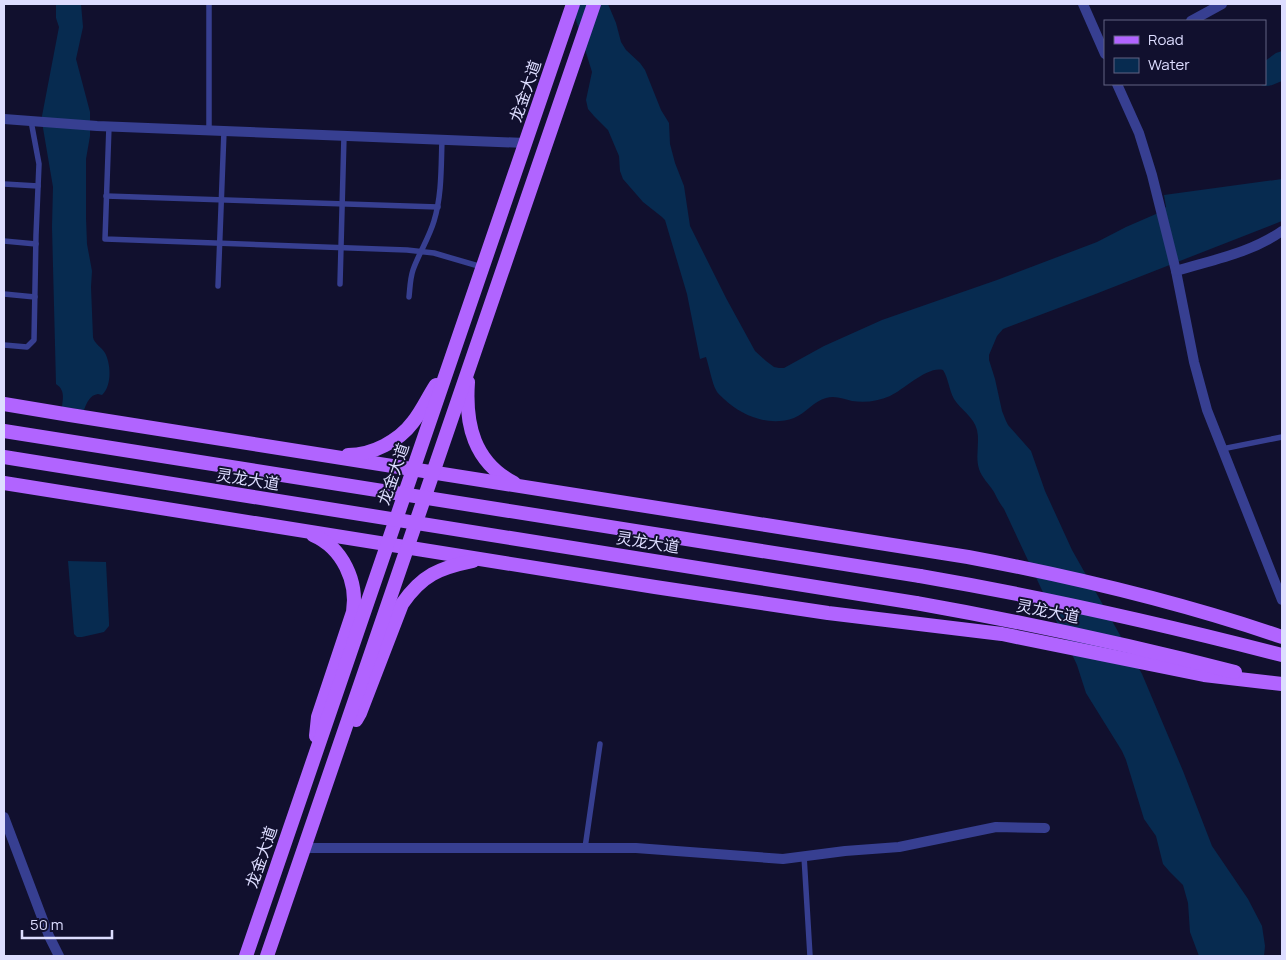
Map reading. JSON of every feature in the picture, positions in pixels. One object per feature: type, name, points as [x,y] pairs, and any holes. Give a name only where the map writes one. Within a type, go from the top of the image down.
[{"type":"main road","name":"龙金大道","points":[[246,956],[573,4]]},
{"type":"main road","points":[[267,956],[594,4]]},
{"type":"main road","points":[[324,455],[360,454],[396,438],[413,422],[450,363]]},
{"type":"main road","points":[[469,369],[468,407],[472,437],[476,447],[496,472],[512,483],[521,486]]},
{"type":"main road","points":[[4,404],[981,559],[1050,573],[1135,594],[1282,637]]},
{"type":"main road","name":"灵龙大道","points":[[4,431],[920,576],[1003,591],[1145,621],[1282,655]]},
{"type":"main road","name":"灵龙大道","points":[[4,457],[916,603],[1085,636],[1282,684]]},
{"type":"main road","points":[[4,483],[655,588],[808,610],[1002,634],[1204,675],[1282,684]]},
{"type":"main road","points":[[298,530],[317,537],[333,548],[340,556],[350,576],[354,595],[353,612],[318,717],[313,759]]},
{"type":"main road","points":[[335,758],[360,713],[402,604],[418,584],[437,571],[452,565],[482,560]]},
{"type":"street","points":[[1083,4],[1104,52]]},
{"type":"street","points":[[1193,20],[1222,4]]},
{"type":"street","points":[[1118,85],[1144,146],[1158,197],[1176,270],[1200,387],[1207,410],[1282,600]]},
{"type":"street","points":[[4,119],[97,126],[525,143]]},
{"type":"street","points":[[1176,270],[1235,254],[1262,243],[1282,230]]},
{"type":"street","points":[[4,817],[49,936],[59,956]]},
{"type":"street","points":[[304,848],[636,848],[783,858],[899,847],[996,827],[1045,828]]},
{"type":"lane","points":[[208,4],[209,130]]},
{"type":"lane","points":[[4,345],[27,347],[34,340],[39,164],[35,121]]},
{"type":"lane","points":[[109,126],[105,240],[421,252],[434,253],[482,268]]},
{"type":"lane","points":[[218,286],[224,131]]},
{"type":"lane","points":[[340,284],[344,136]]},
{"type":"lane","points":[[409,297],[413,271],[434,223],[438,207],[442,140]]},
{"type":"lane","points":[[4,184],[38,186]]},
{"type":"lane","points":[[106,196],[438,207]]},
{"type":"lane","points":[[4,241],[36,244]]},
{"type":"lane","points":[[4,294],[35,297]]},
{"type":"lane","points":[[1222,449],[1282,437]]},
{"type":"lane","points":[[586,848],[600,744]]},
{"type":"lane","points":[[804,856],[810,956]]},
{"type":"water","points":[[56,4],[81,4],[83,27],[76,59],[90,112],[90,136],[86,159],[86,218],[87,244],[92,271],[93,337],[105,353],[110,375],[105,391],[102,395],[98,394],[91,397],[84,410],[62,407],[62,391],[56,384],[52,227],[53,187],[42,116],[59,27],[56,18]]},
{"type":"water","points":[[571,4],[608,4],[621,42],[645,70],[661,110],[669,123],[670,144],[684,186],[690,226],[755,351],[774,367],[784,368],[824,346],[882,320],[997,280],[1097,242],[1156,214],[1166,207],[1164,195],[1282,179],[1282,221],[1003,329],[997,336],[989,355],[1006,421],[1031,451],[1045,491],[1072,550],[1142,674],[1212,846],[1248,899],[1262,926],[1265,946],[1264,956],[1199,956],[1190,932],[1188,903],[1183,885],[1163,864],[1156,836],[1144,819],[1122,751],[1086,693],[1077,665],[1004,509],[980,472],[977,454],[977,430],[970,417],[954,399],[943,370],[930,371],[885,398],[862,402],[829,397],[794,418],[775,421],[747,415],[731,405],[717,392],[706,357],[700,359],[687,294],[665,220],[643,202],[623,179],[620,171],[619,156],[608,130],[588,109],[586,100],[592,72]]},
{"type":"water","points":[[1282,51],[1282,81],[1268,86],[1262,85],[1266,85],[1266,60]]},
{"type":"water","points":[[68,561],[106,562],[109,626],[104,632],[82,637],[77,637],[74,634]]}]
